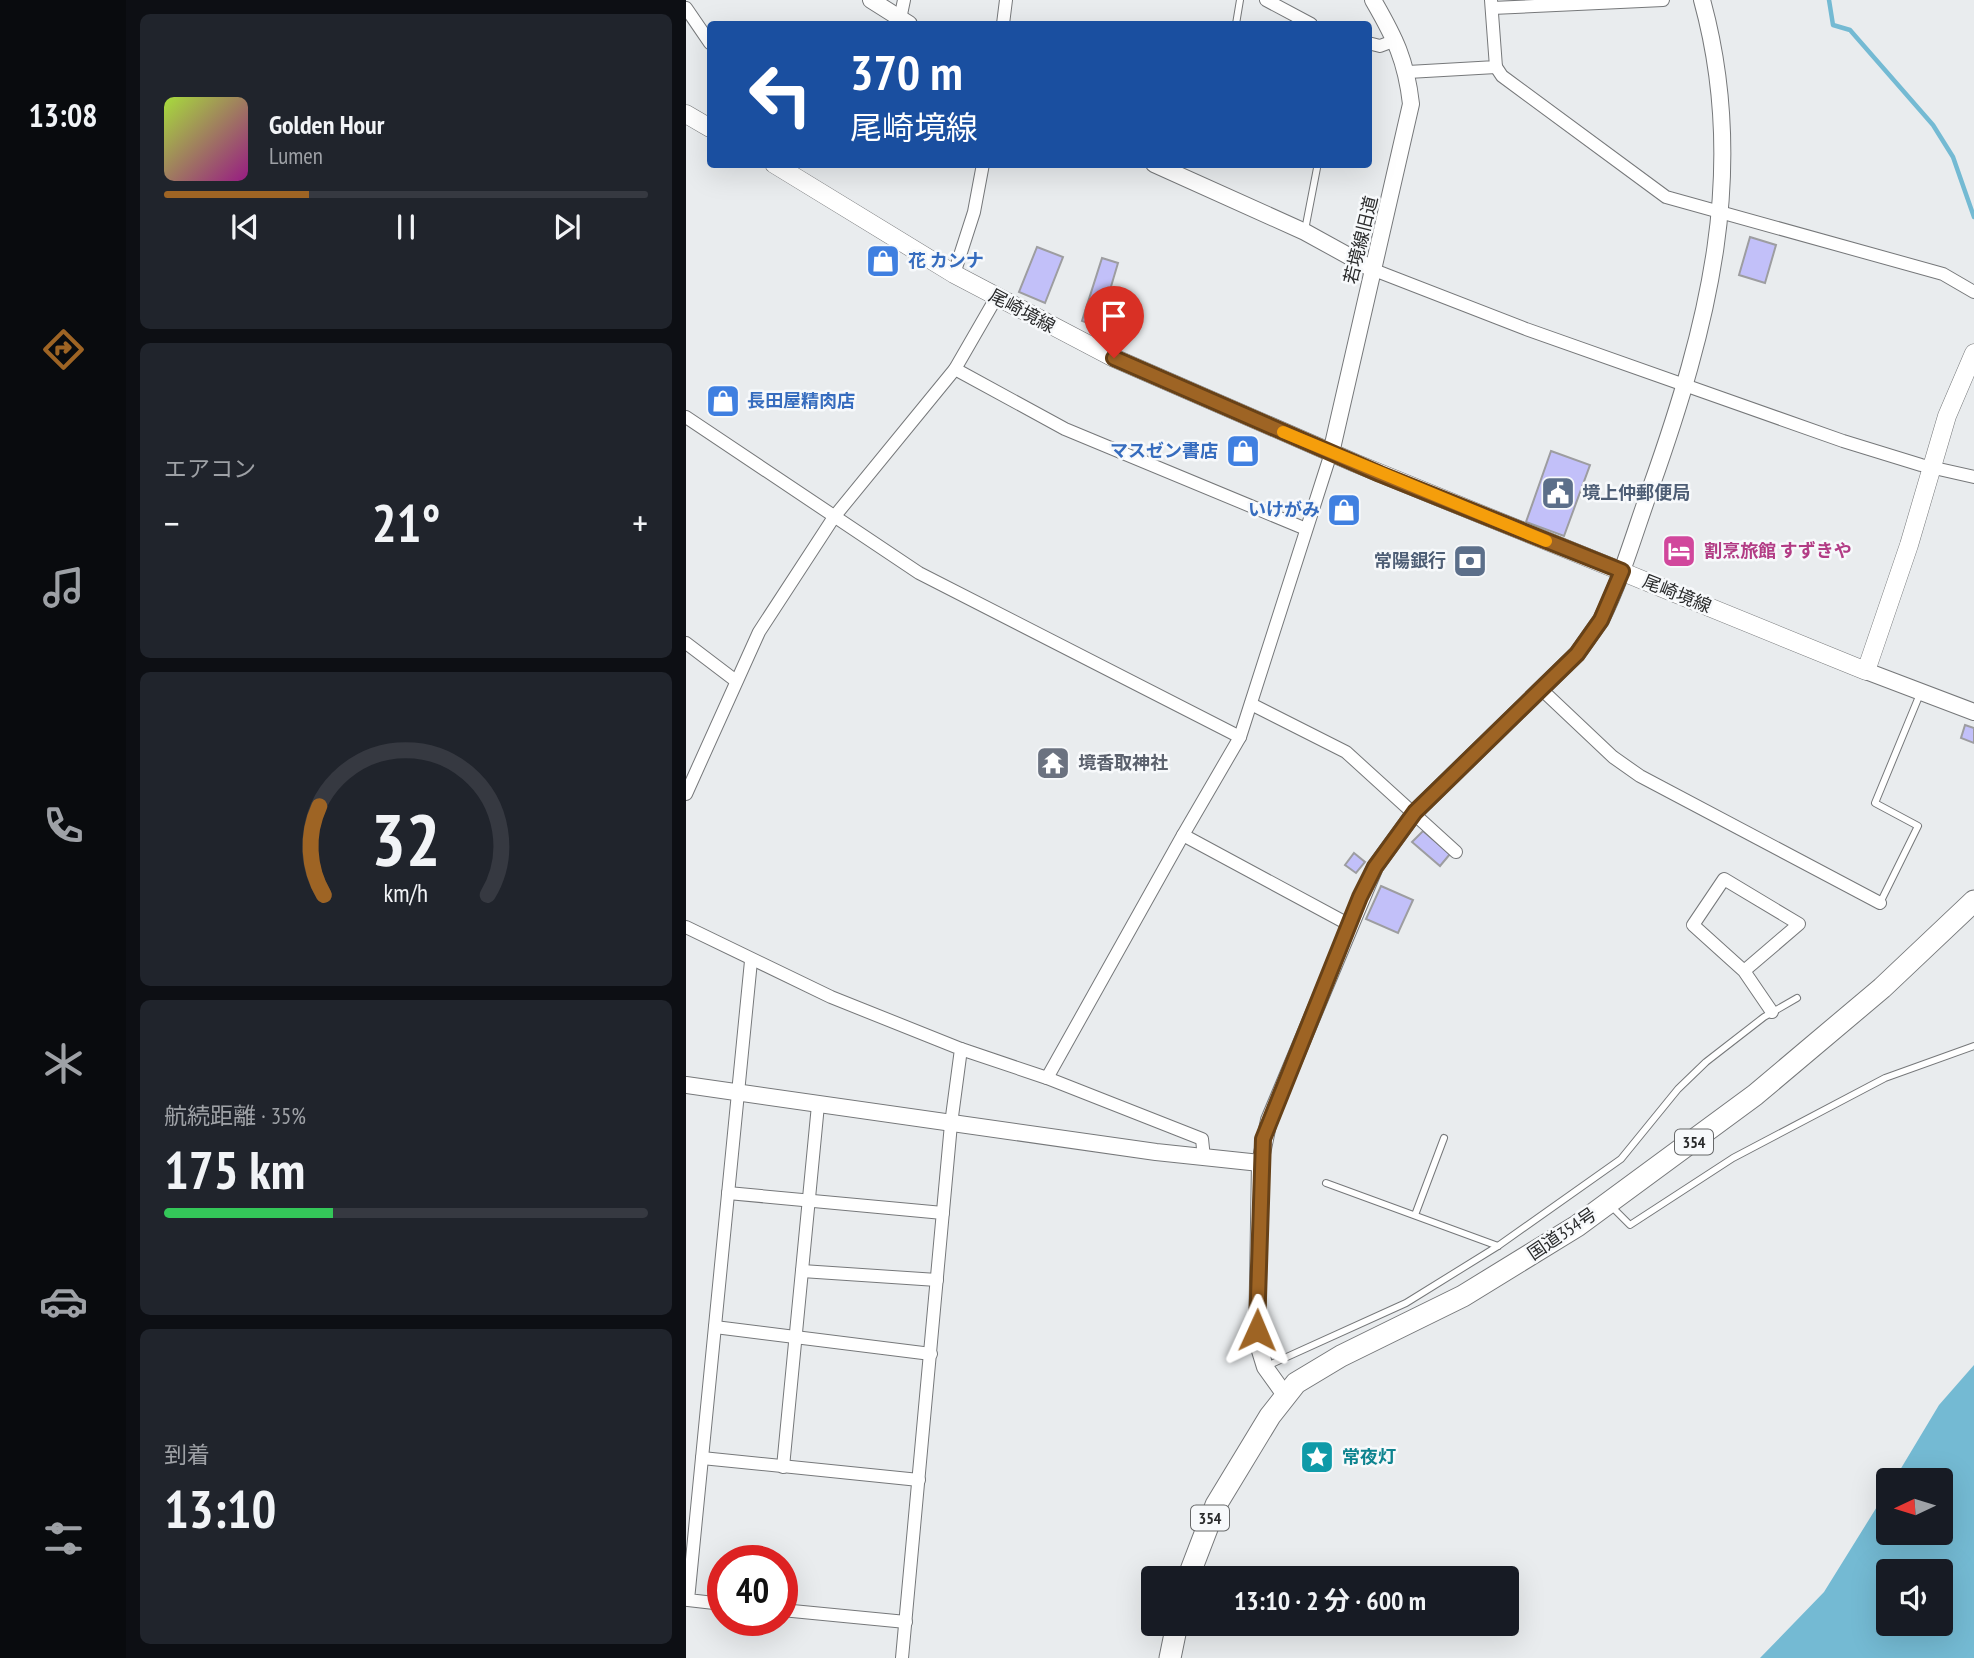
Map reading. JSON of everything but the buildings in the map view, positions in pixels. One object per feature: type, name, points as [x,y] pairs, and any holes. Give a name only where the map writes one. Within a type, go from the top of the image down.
[{"type":"highway","name":"国道354号","points":[[1193,1566],[1216,1505],[1240,1461],[1285,1395],[1323,1365],[1507,1270],[1608,1203],[1755,1096],[1882,988],[1974,901]]},
{"type":"highway","points":[[1170,1658],[1175,1636]]},
{"type":"main road","points":[[686,114],[707,126]]},
{"type":"main road","name":"尾崎境線","points":[[794,170],[954,274],[1114,358],[1331,453],[1866,671]]},
{"type":"main road","points":[[1866,671],[1957,389],[1974,353]]},
{"type":"street","points":[[871,0],[903,21]]},
{"type":"street","points":[[904,0],[905,21]]},
{"type":"street","points":[[1003,21],[1006,0]]},
{"type":"street","points":[[1266,0],[1305,21]]},
{"type":"street","name":"若境線旧道","points":[[1331,453],[1405,140],[1411,104],[1408,72],[1396,40],[1373,0]]},
{"type":"street","points":[[1663,0],[1491,4],[1496,67],[1502,76],[1655,191],[1678,202],[1943,274],[1974,292]]},
{"type":"street","points":[[1285,1395],[1265,1367],[1257,1341],[1260,1163],[1269,1119],[1348,924],[1375,867],[1415,812],[1541,689],[1591,636],[1609,604],[1622,571],[1686,386],[1712,281],[1721,214],[1720,111],[1702,0]]},
{"type":"street","points":[[686,8],[707,39]]},
{"type":"street","points":[[1372,44],[1380,46],[1396,40]]},
{"type":"street","points":[[1408,72],[1496,67]]},
{"type":"street","points":[[954,274],[974,212],[982,168]]},
{"type":"street","points":[[1163,168],[1304,232],[1374,270],[1526,329],[1843,441],[1974,477]]},
{"type":"street","points":[[686,794],[759,632],[834,517],[955,369],[996,298]]},
{"type":"street","points":[[955,369],[1065,429],[1306,529]]},
{"type":"street","points":[[686,417],[919,573],[1240,737]]},
{"type":"street","points":[[1047,1078],[1240,737],[1331,453]]},
{"type":"street","points":[[686,643],[736,681]]},
{"type":"street","points":[[1866,671],[1974,712]]},
{"type":"street","points":[[1541,689],[1613,757],[1640,776],[1880,903]]},
{"type":"street","points":[[1251,704],[1346,752],[1456,852]]},
{"type":"street","points":[[1183,835],[1348,924]]},
{"type":"street","points":[[1744,971],[1799,925],[1724,879],[1693,925],[1744,971],[1772,1012]]},
{"type":"street","points":[[686,927],[751,961],[961,1049],[1047,1078],[1202,1139],[1204,1158]]},
{"type":"street","points":[[707,1602],[688,1600],[751,961]]},
{"type":"street","points":[[902,1658],[951,1124],[961,1049]]},
{"type":"street","points":[[686,1085],[951,1124],[1260,1163]]},
{"type":"street","points":[[783,1467],[818,1105]]},
{"type":"street","points":[[728,1193],[943,1213]]},
{"type":"street","points":[[802,1271],[937,1280]]},
{"type":"street","points":[[715,1327],[931,1354]]},
{"type":"street","points":[[702,1458],[919,1480]]},
{"type":"street","points":[[798,1612],[905,1622]]},
{"type":"lane","points":[[1236,21],[1240,0]]},
{"type":"lane","points":[[1304,232],[1317,168]]},
{"type":"lane","points":[[1880,903],[1918,826],[1875,803],[1921,692]]},
{"type":"lane","points":[[1265,1367],[1406,1303],[1498,1246],[1622,1158],[1678,1089],[1722,1049],[1772,1012],[1797,998]]},
{"type":"lane","points":[[1608,1203],[1630,1225],[1733,1158],[1885,1078],[1974,1046]]},
{"type":"lane","points":[[1415,1215],[1444,1138]]},
{"type":"lane","points":[[1326,1183],[1498,1246]]},
{"type":"water","points":[[1974,1365],[1974,1658],[1760,1658],[1824,1592],[1876,1508],[1876,1545],[1953,1545],[1953,1468],[1901,1468],[1939,1405]]},
{"type":"waterway","points":[[1829,0],[1833,25],[1850,30],[1933,125],[1953,157],[1974,217]]},
{"type":"slow traffic","points":[[1283,432],[1546,541]]},
{"type":"place","name":"花 カンナ","points":[[883,261]]},
{"type":"place","name":"長田屋精肉店","points":[[723,401]]},
{"type":"place","name":"マスゼン書店","points":[[1243,451]]},
{"type":"place","name":"境上仲郵便局","points":[[1558,493]]},
{"type":"place","name":"いけがみ","points":[[1344,510]]},
{"type":"place","name":"割烹旅館 すずきや","points":[[1679,551]]},
{"type":"place","name":"常陽銀行","points":[[1470,561]]},
{"type":"place","name":"境香取神社","points":[[1053,763]]},
{"type":"place","name":"常夜灯","points":[[1317,1457]]},
{"type":"route","points":[[1114,358],[1380,474],[1622,571],[1601,620],[1577,654],[1415,812],[1375,867],[1360,897],[1263,1139],[1260,1163],[1257,1330]]}]
